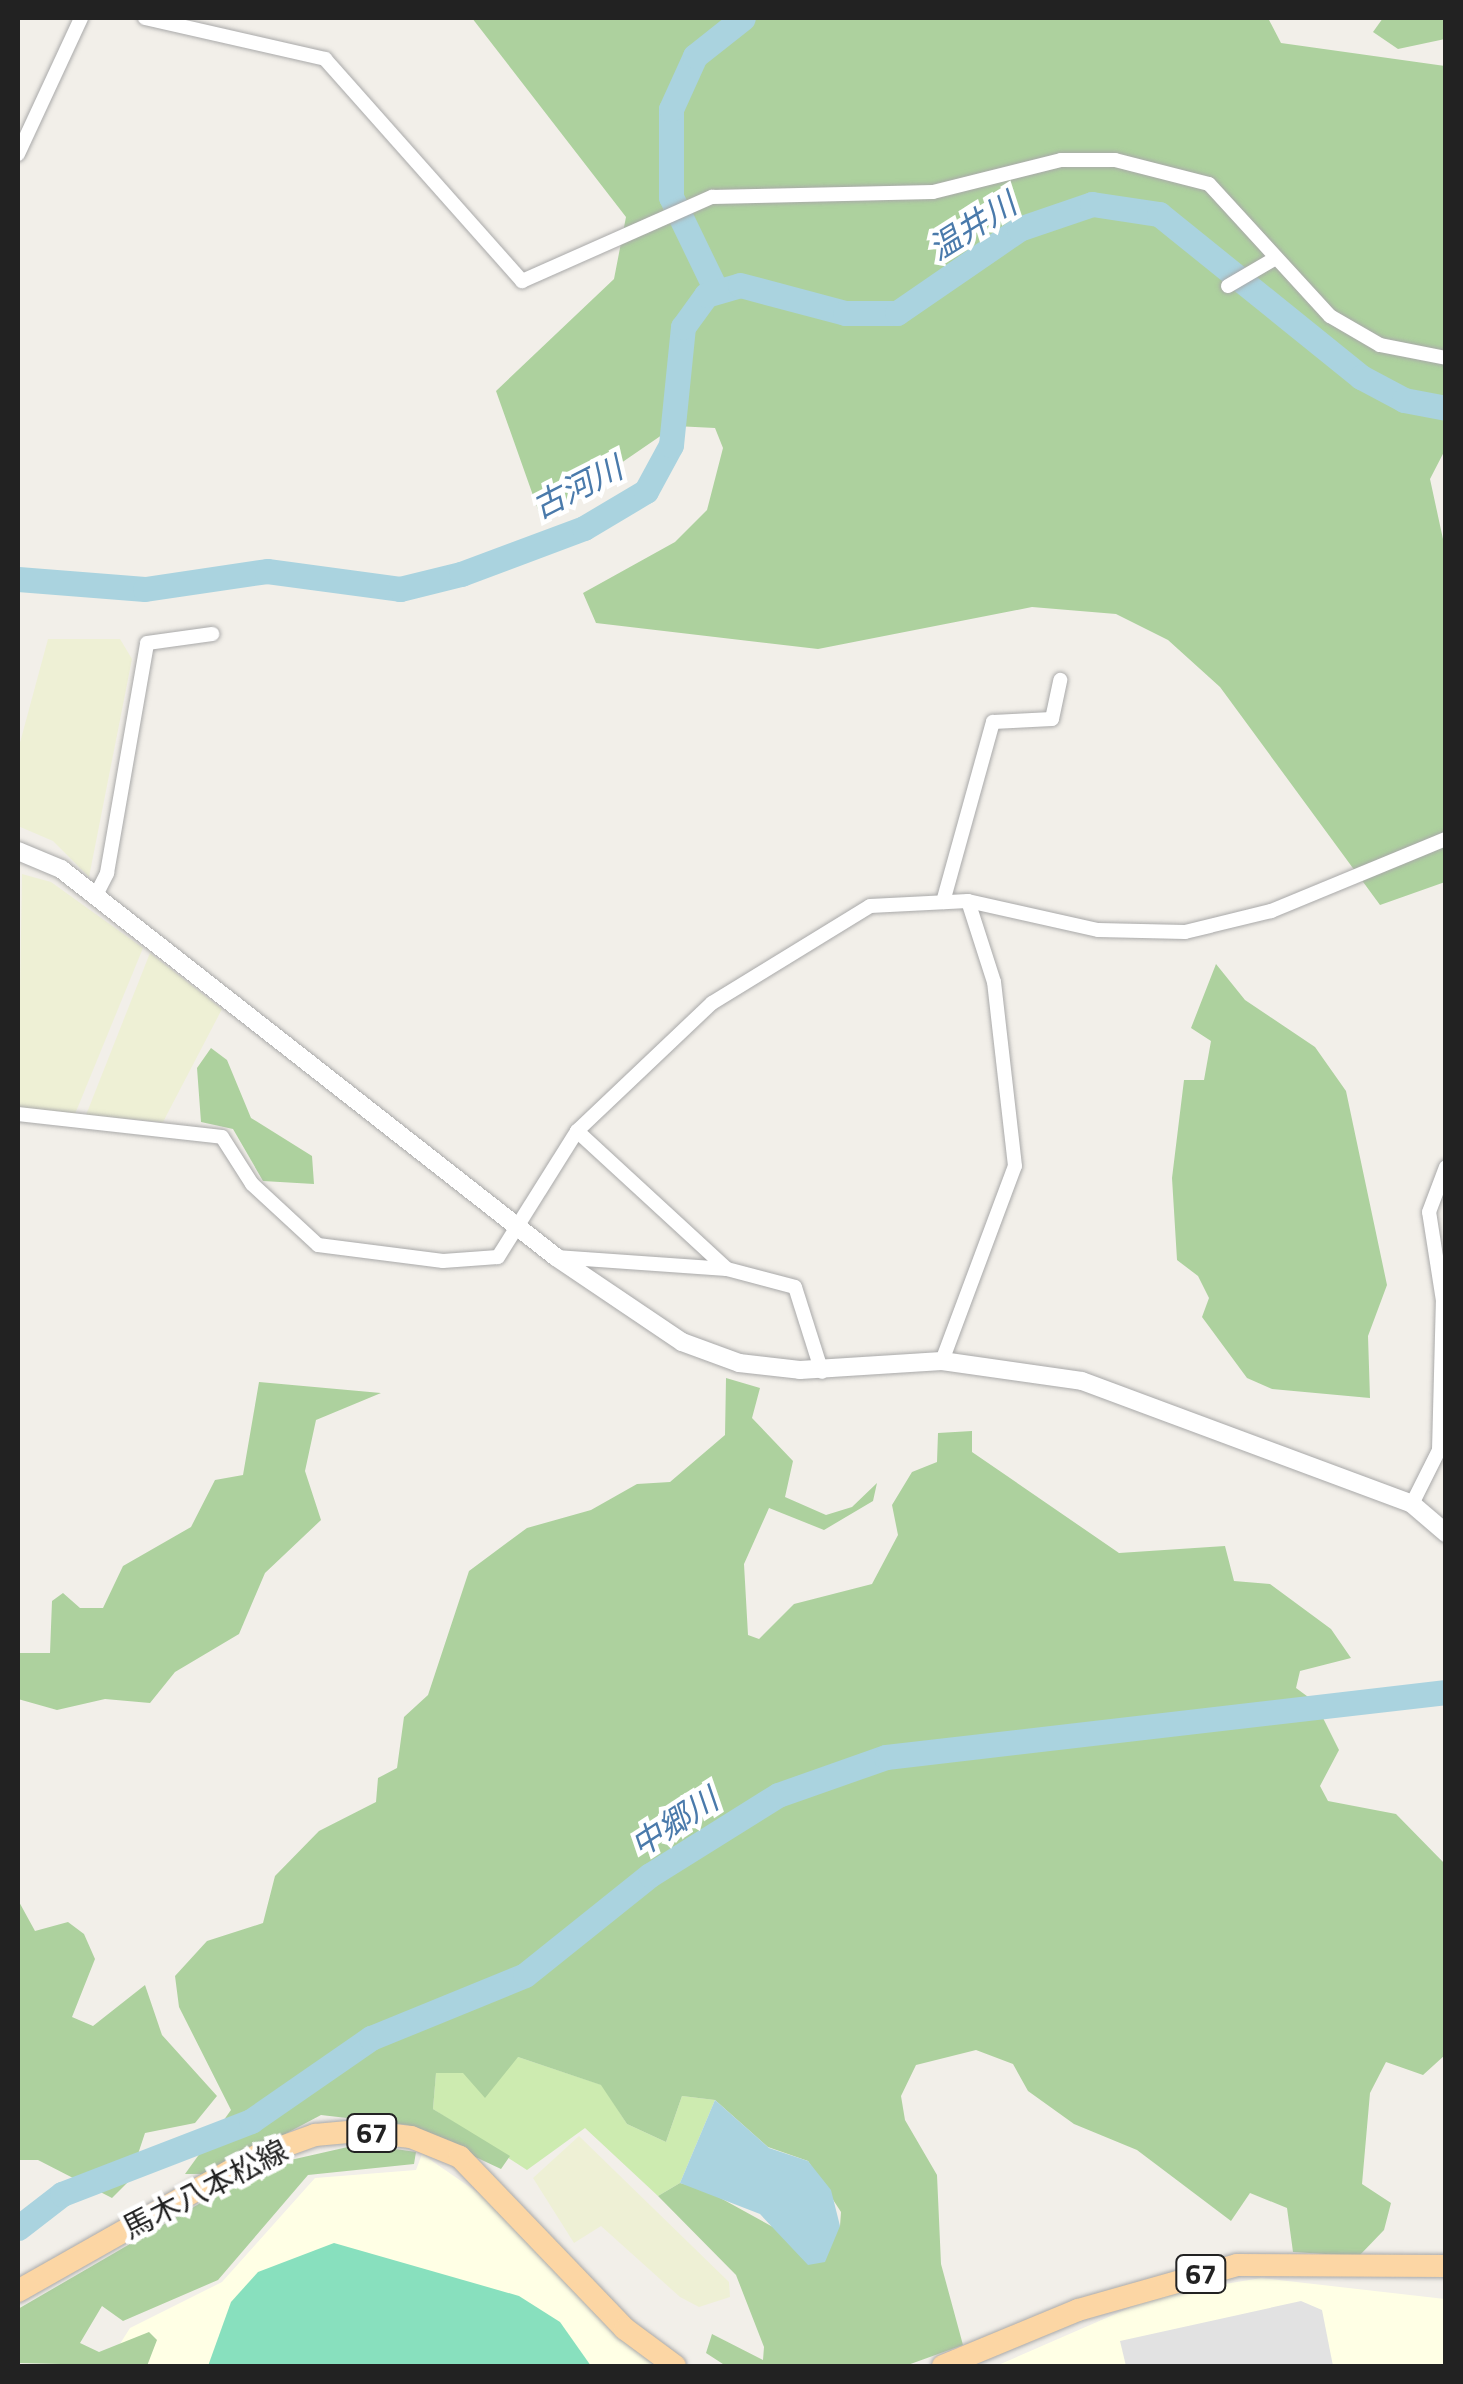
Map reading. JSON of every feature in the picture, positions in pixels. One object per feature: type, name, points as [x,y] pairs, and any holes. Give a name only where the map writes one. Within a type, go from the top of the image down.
[{"type":"main road","name":"馬木八本松線","points":[[18,2291],[257,2156],[315,2134],[359,2132],[411,2138],[460,2158],[625,2329],[675,2366]]},
{"type":"main road","name":"67","points":[[943,2366],[971,2361],[1078,2310],[1237,2265],[1446,2266]]},
{"type":"street","points":[[18,154],[81,18]]},
{"type":"street","points":[[145,18],[325,59],[522,280],[696,201],[933,192],[1061,160],[1116,160],[1210,184],[1272,260],[1356,333],[1446,358]]},
{"type":"street","points":[[1228,286],[1272,260]]},
{"type":"street","points":[[96,895],[108,873],[146,643],[212,634]]},
{"type":"street","points":[[944,902],[993,722],[1052,720],[1060,680]]},
{"type":"street","points":[[18,1114],[222,1137],[276,1210],[318,1245],[443,1261],[498,1257],[514,1224],[577,1131],[712,1002],[809,936],[870,906],[968,900],[1098,930],[1186,932],[1271,911],[1446,839]]},
{"type":"street","points":[[18,851],[96,895],[556,1257],[682,1342],[739,1364],[822,1372],[942,1361],[1082,1381],[1412,1504],[1446,1532]]},
{"type":"street","points":[[942,1361],[1015,1166],[994,982],[968,900]]},
{"type":"street","points":[[577,1131],[727,1269]]},
{"type":"street","points":[[1412,1504],[1439,1450],[1443,1301],[1428,1212],[1446,1167]]},
{"type":"street","points":[[556,1257],[727,1269],[795,1286],[822,1372]]},
{"type":"shaded area","points":[[48,639],[120,639],[132,659],[89,877],[53,841],[18,826],[18,750]]},
{"type":"shaded area","points":[[22,874],[51,882],[143,948],[75,1114],[18,1109]]},
{"type":"shaded area","points":[[150,953],[222,1009],[163,1122],[86,1115]]},
{"type":"shaded area","points":[[579,2136],[729,2282],[730,2297],[699,2307],[680,2297],[601,2226],[574,2243],[533,2178]]},
{"type":"shaded area","points":[[422,2154],[490,2201],[654,2366],[106,2366],[130,2328],[222,2282],[315,2178],[416,2170]]},
{"type":"shaded area","points":[[1261,2278],[1445,2299],[1445,2366],[996,2366],[1159,2295]]},
{"type":"shaded area","points":[[1301,2301],[1322,2310],[1333,2366],[1126,2366],[1120,2341]]},
{"type":"green space","points":[[472,18],[1268,18],[1281,43],[1445,66],[1446,448],[1430,479],[1446,553],[1445,882],[1380,905],[1220,687],[1168,640],[1116,614],[1032,607],[818,649],[596,623],[583,593],[675,542],[707,510],[723,448],[715,428],[675,426],[541,518],[496,391],[614,279],[626,217]]},
{"type":"green space","points":[[1383,18],[1445,18],[1445,39],[1398,49],[1373,32]]},
{"type":"green space","points":[[1216,964],[1245,1000],[1315,1047],[1346,1091],[1387,1285],[1368,1336],[1370,1398],[1272,1389],[1247,1378],[1202,1317],[1209,1298],[1198,1276],[1177,1260],[1172,1178],[1184,1080],[1204,1080],[1211,1041],[1191,1028]]},
{"type":"green space","points":[[211,1048],[227,1060],[251,1118],[312,1156],[314,1184],[263,1181],[233,1129],[201,1122],[197,1068]]},
{"type":"green space","points":[[726,1378],[760,1388],[752,1418],[793,1461],[785,1497],[826,1515],[852,1507],[877,1483],[873,1501],[824,1530],[769,1508],[744,1564],[748,1635],[759,1639],[794,1604],[872,1584],[898,1535],[892,1505],[912,1472],[937,1462],[938,1433],[972,1431],[972,1452],[1119,1553],[1225,1546],[1234,1581],[1270,1584],[1331,1629],[1351,1658],[1300,1671],[1296,1688],[1315,1702],[1339,1750],[1320,1786],[1328,1801],[1396,1814],[1445,1864],[1445,2055],[1423,2075],[1386,2062],[1370,2093],[1362,2184],[1391,2203],[1384,2230],[1359,2256],[1293,2252],[1287,2208],[1250,2193],[1231,2221],[1137,2150],[1074,2124],[1028,2091],[1013,2064],[976,2050],[916,2065],[901,2096],[905,2120],[937,2175],[941,2264],[963,2345],[905,2366],[726,2366],[706,2353],[712,2334],[763,2360],[764,2347],[736,2275],[658,2196],[680,2183],[704,2189],[791,2237],[840,2226],[841,2212],[808,2161],[768,2147],[715,2100],[682,2096],[666,2142],[627,2124],[601,2085],[518,2057],[485,2098],[463,2073],[436,2073],[433,2109],[510,2156],[501,2169],[407,2125],[321,2115],[210,2174],[185,2174],[231,2110],[179,2007],[175,1976],[207,1941],[263,1923],[275,1876],[319,1831],[376,1802],[378,1778],[397,1768],[404,1717],[428,1695],[469,1571],[527,1528],[591,1510],[637,1484],[670,1482],[725,1435]]},
{"type":"green space","points":[[259,1382],[381,1393],[316,1420],[305,1471],[321,1520],[265,1573],[239,1634],[175,1672],[150,1703],[105,1699],[57,1710],[18,1699],[18,1653],[50,1653],[52,1601],[63,1593],[80,1608],[103,1608],[123,1566],[191,1527],[215,1480],[243,1475]]},
{"type":"green space","points":[[18,1900],[35,1931],[68,1922],[84,1934],[95,1959],[72,2017],[93,2026],[145,1985],[162,2035],[217,2096],[195,2123],[145,2133],[129,2181],[112,2198],[38,2160],[18,2160]]},
{"type":"green space","points":[[518,2057],[602,2085],[627,2124],[666,2142],[682,2096],[715,2100],[680,2183],[658,2196],[585,2128],[527,2170],[433,2109],[436,2072]]},
{"type":"green space","points":[[361,2144],[416,2152],[414,2164],[308,2175],[218,2280],[123,2321],[102,2306],[80,2343],[99,2352],[149,2332],[157,2340],[147,2366],[18,2363],[18,2309],[264,2166]]},
{"type":"green space","points":[[334,2243],[519,2296],[560,2322],[591,2366],[208,2366],[231,2302],[258,2272]]},
{"type":"water","points":[[715,2100],[769,2148],[808,2161],[831,2190],[840,2226],[825,2262],[808,2265],[760,2214],[680,2183]]},
{"type":"waterway","name":"古河川","points":[[716,290],[671,197],[671,109],[695,56],[743,18]]},
{"type":"waterway","name":"古河川","points":[[18,579],[145,589],[267,571],[400,589],[461,574],[584,528],[646,491],[671,445],[683,327],[706,295],[740,285],[845,313],[897,313],[1019,229],[1092,204],[1159,214],[1361,377],[1404,400],[1446,408]]},
{"type":"waterway","name":"中郷川","points":[[18,2228],[62,2194],[251,2121],[371,2038],[525,1975],[650,1875],[778,1795],[886,1757],[1446,1692]]},
{"type":"water label","name":"温井川","points":[[972,226]]}]
